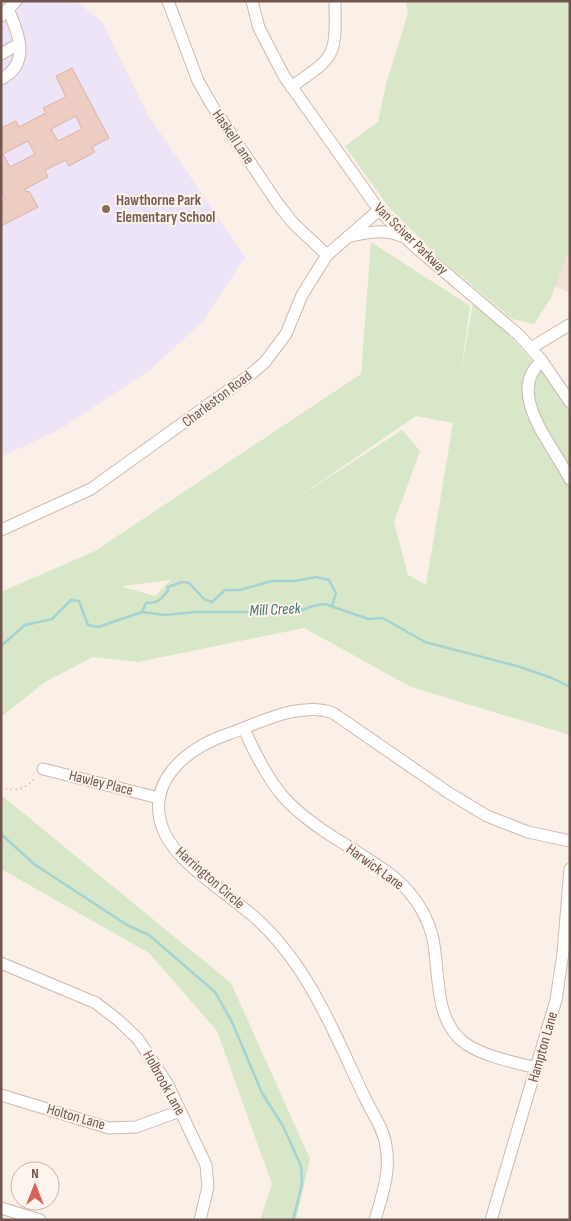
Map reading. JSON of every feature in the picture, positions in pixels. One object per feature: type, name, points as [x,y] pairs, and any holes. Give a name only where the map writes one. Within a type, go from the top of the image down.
[{"type":"street","name":"Haskell Lane","points":[[168,1],[198,81],[213,107],[282,209],[296,226],[327,255]]},
{"type":"street","name":"Van Sciver Parkway","points":[[252,1],[259,28],[291,87],[379,210],[405,237],[502,320],[531,348],[570,402]]},
{"type":"street","points":[[291,87],[325,64],[332,55],[335,1]]},
{"type":"street","points":[[1,79],[17,68],[21,56],[16,28],[8,9]]},
{"type":"street","points":[[1,54],[19,44]]},
{"type":"street","name":"Charleston Road","points":[[1,530],[91,489],[251,374],[265,362],[286,334],[302,295],[327,255],[379,210]]},
{"type":"street","points":[[348,236],[389,231],[405,237]]},
{"type":"street","points":[[531,348],[569,325]]},
{"type":"street","points":[[542,361],[533,368],[530,375],[527,388],[530,410],[570,479]]},
{"type":"street","points":[[560,386],[570,378]]},
{"type":"street","name":"Harrington Circle","points":[[375,1220],[389,1169],[386,1144],[321,1008],[297,966],[272,934],[238,903],[192,866],[173,847],[162,826],[158,813],[159,798],[166,780],[188,752],[206,742],[294,712],[320,708],[333,713],[449,793],[487,816],[528,832],[570,840]]},
{"type":"street","name":"Harwick Lane","points":[[244,729],[263,770],[284,800],[315,825],[399,882],[416,900],[429,924],[446,1019],[457,1037],[486,1054],[537,1068]]},
{"type":"street","name":"Hawley Place","points":[[43,769],[159,798]]},
{"type":"street","name":"Hampton Lane","points":[[491,1220],[552,1017],[560,976],[570,869]]},
{"type":"street","name":"Holbrook Lane","points":[[1,963],[96,1003],[138,1039],[150,1056],[202,1155],[207,1170],[207,1197],[200,1220]]},
{"type":"street","name":"Holton Lane","points":[[1,1095],[109,1128],[136,1127],[180,1111]]},
{"type":"street","points":[[1,1208],[40,1220]]},
{"type":"path","points":[[1,787],[11,790],[20,789],[31,783],[43,769]]},
{"type":"shaded area","name":"Hawthorne Park Elementary School","points":[[15,1],[76,1],[102,22],[148,115],[245,257],[203,321],[150,370],[60,429],[1,457],[1,15]]},
{"type":"shaded area","points":[[570,247],[570,293],[555,286]]},
{"type":"green space","points":[[406,1],[570,1],[570,247],[551,298],[534,324],[512,319],[437,256],[387,205],[345,146],[378,122],[386,84],[408,13]]},
{"type":"green space","points":[[371,242],[470,306],[460,380],[474,296],[570,403],[570,735],[411,687],[304,628],[138,662],[93,657],[45,682],[1,717],[1,592],[95,551],[361,374]],"holes":[[[416,416],[453,423],[426,585],[408,575],[394,522],[420,451],[402,430],[297,498]],[[171,580],[155,596],[123,587],[123,586]]]},
{"type":"green space","points":[[1,795],[231,983],[310,1159],[296,1220],[260,1220],[272,1184],[217,1031],[149,953],[1,869]]},
{"type":"building","points":[[72,68],[109,138],[92,147],[95,152],[69,166],[66,160],[45,170],[48,177],[25,189],[26,192],[29,191],[38,207],[1,226],[1,201],[5,199],[1,192],[1,128],[16,121],[19,127],[46,113],[43,108],[66,97],[56,76]],"holes":[[[76,116],[82,129],[58,141],[51,129]],[[28,141],[35,154],[10,167],[3,154]]]},
{"type":"waterway","points":[[142,612],[146,603],[159,600],[168,591],[168,587],[182,582],[189,583],[204,599],[212,602],[225,590],[240,590],[272,581],[295,581],[316,577],[329,580],[336,593],[332,606]]},
{"type":"waterway","name":"Mill Creek","points":[[1,646],[25,625],[52,619],[71,600],[79,601],[88,625],[98,627],[142,612],[165,615],[196,612],[292,612],[325,604],[368,619],[383,618],[425,642],[517,666],[552,678],[570,687]]},
{"type":"waterway","points":[[1,834],[34,864],[127,925],[149,935],[215,992],[232,1022],[262,1093],[283,1126],[301,1166],[302,1184],[293,1220]]},
{"type":"place","name":"Hawthorne Park Elementary School","points":[[106,209]]}]
